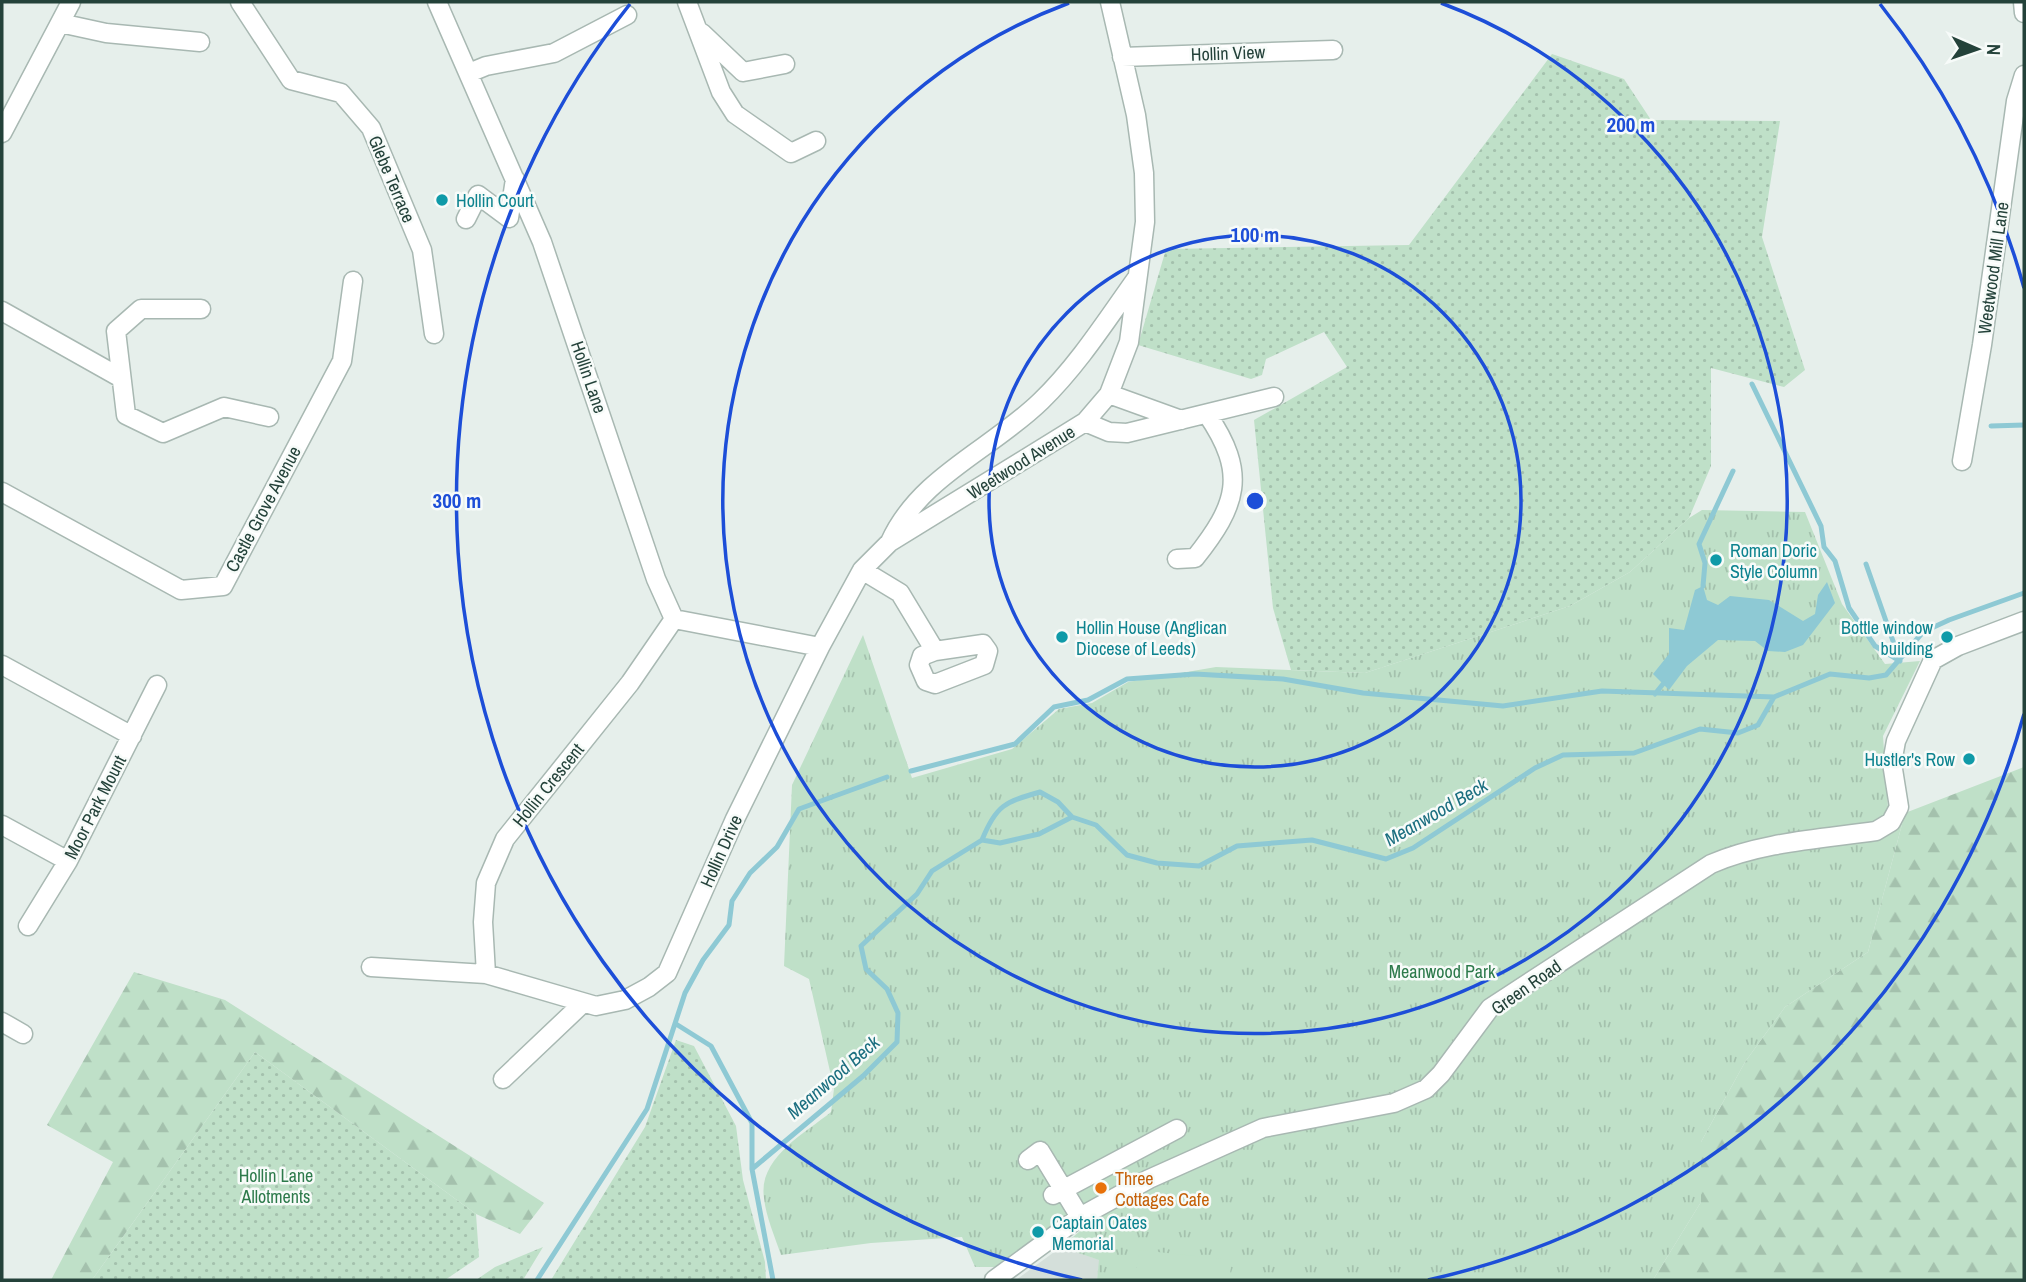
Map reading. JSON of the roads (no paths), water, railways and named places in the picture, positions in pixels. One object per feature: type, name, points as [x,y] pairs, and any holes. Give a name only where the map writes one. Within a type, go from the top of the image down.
[{"type":"street","points":[[2,133],[71,2]]},
{"type":"street","name":"Glebe Terrace","points":[[240,2],[291,80],[341,93],[372,128],[422,250],[434,334]]},
{"type":"street","name":"Hollin Lane","points":[[437,2],[542,242],[656,579],[674,619]]},
{"type":"street","points":[[687,2],[721,92],[735,114],[791,153],[816,141]]},
{"type":"street","name":"Weetwood Avenue","points":[[820,647],[862,570],[890,542],[1085,422],[1109,394],[1129,342],[1145,222],[1144,173],[1136,116],[1110,2]]},
{"type":"street","points":[[2022,2],[2024,13]]},
{"type":"street","points":[[470,73],[486,66],[554,52],[627,15]]},
{"type":"street","points":[[60,23],[106,33],[200,42]]},
{"type":"street","points":[[699,30],[743,72],[785,64]]},
{"type":"street","name":"Hollin View","points":[[1122,57],[1333,50]]},
{"type":"street","name":"Weetwood Mill Lane","points":[[1962,461],[1982,345],[2015,101],[2024,75]]},
{"type":"street","points":[[466,219],[478,195],[509,218],[515,179]]},
{"type":"street","name":"Weetwood Avenue","points":[[890,542],[898,524],[929,488],[1041,401],[1087,348],[1140,273]]},
{"type":"street","name":"Castle Grove Avenue","points":[[2,492],[181,590],[223,586],[342,360],[352,281]]},
{"type":"street","points":[[201,309],[141,309],[116,331],[125,415],[163,433],[224,407],[269,417]]},
{"type":"street","points":[[2,311],[121,378]]},
{"type":"street","points":[[1109,394],[1181,420]]},
{"type":"street","points":[[1085,422],[1109,432],[1127,433],[1274,397]]},
{"type":"street","points":[[1177,559],[1195,558],[1226,516],[1232,499],[1233,483],[1226,449],[1207,414]]},
{"type":"street","points":[[862,570],[900,593],[935,652]]},
{"type":"street","points":[[674,619],[820,647]]},
{"type":"street","name":"Hollin Crescent","points":[[486,974],[483,922],[486,883],[505,839],[630,683],[674,619]]},
{"type":"street","name":"Green Road","points":[[993,1280],[1080,1217],[1149,1179],[1263,1128],[1394,1103],[1426,1089],[1441,1074],[1490,1008],[1711,864],[1732,855],[1758,849],[1876,831],[1891,822],[1899,807],[1892,763],[1896,741],[1933,660],[1958,646],[2024,621]]},
{"type":"street","name":"Hollin Drive","points":[[371,967],[486,974],[596,1006],[625,1000],[667,973],[734,819],[820,647]]},
{"type":"street","points":[[2,665],[132,736]]},
{"type":"street","name":"Moor Park Mount","points":[[28,926],[68,861],[157,685]]},
{"type":"street","points":[[2,825],[68,861]]},
{"type":"street","points":[[503,1079],[582,1004]]},
{"type":"street","points":[[2,1023],[23,1034]]},
{"type":"street","points":[[1059,1191],[1177,1129]]},
{"type":"street","points":[[1028,1160],[1040,1151],[1059,1191],[1080,1217]]},
{"type":"water","points":[[1827,582],[1835,603],[1803,645],[1785,652],[1768,651],[1755,641],[1718,640],[1687,666],[1669,690],[1653,674],[1669,654],[1669,628],[1684,630],[1695,590],[1703,586],[1707,600],[1718,605],[1730,596],[1769,600],[1803,621],[1815,614],[1818,595]]},
{"type":"waterway","points":[[1752,384],[1821,526],[1824,547],[1835,561],[1849,608],[1875,646],[1900,661]]},
{"type":"waterway","points":[[1991,426],[2024,425]]},
{"type":"waterway","points":[[1703,586],[1705,563],[1699,544],[1733,471]]},
{"type":"waterway","points":[[1866,564],[1900,661]]},
{"type":"waterway","name":"Meanwood Beck","points":[[773,1280],[752,1169],[863,1076],[897,1042],[898,1013],[887,989],[866,969],[861,946],[917,894],[932,871],[982,840],[1000,843],[1039,834],[1072,817],[1096,825],[1127,855],[1157,863],[1199,866],[1237,846],[1312,840],[1386,859],[1413,848],[1535,768],[1563,755],[1634,753],[1700,729],[1738,733],[1758,725],[1774,697],[1830,674],[1869,678],[1886,675],[1923,632],[2024,593]]},
{"type":"waterway","points":[[911,771],[1015,744],[1054,707],[1088,700],[1127,679],[1195,674],[1283,679],[1363,693],[1503,706],[1602,691],[1774,697]]},
{"type":"waterway","points":[[1655,694],[1663,684]]},
{"type":"waterway","points":[[537,1280],[647,1109],[685,993],[703,960],[729,925],[732,901],[750,873],[777,847],[799,809],[887,777]]},
{"type":"waterway","points":[[982,840],[992,819],[1003,807],[1040,792],[1058,802],[1072,817]]},
{"type":"waterway","points":[[676,1024],[711,1046],[752,1123],[752,1169]]},
{"type":"place","name":"Hollin Court","points":[[442,200]]},
{"type":"place","name":"Roman Doric Style Column","points":[[1716,560]]},
{"type":"place","name":"Hollin House (Anglican Diocese of Leeds)","points":[[1062,637]]},
{"type":"place","name":"Bottle window building","points":[[1947,637]]},
{"type":"place","name":"Hustler's Row","points":[[1969,759]]},
{"type":"place","name":"Three Cottages Cafe","points":[[1101,1188]]},
{"type":"place","name":"Captain Oates Memorial","points":[[1038,1232]]},
{"type":"park label","name":"Meanwood Park","points":[[1442,971]]},
{"type":"park label","name":"Hollin Lane Allotments","points":[[276,1185]]}]
